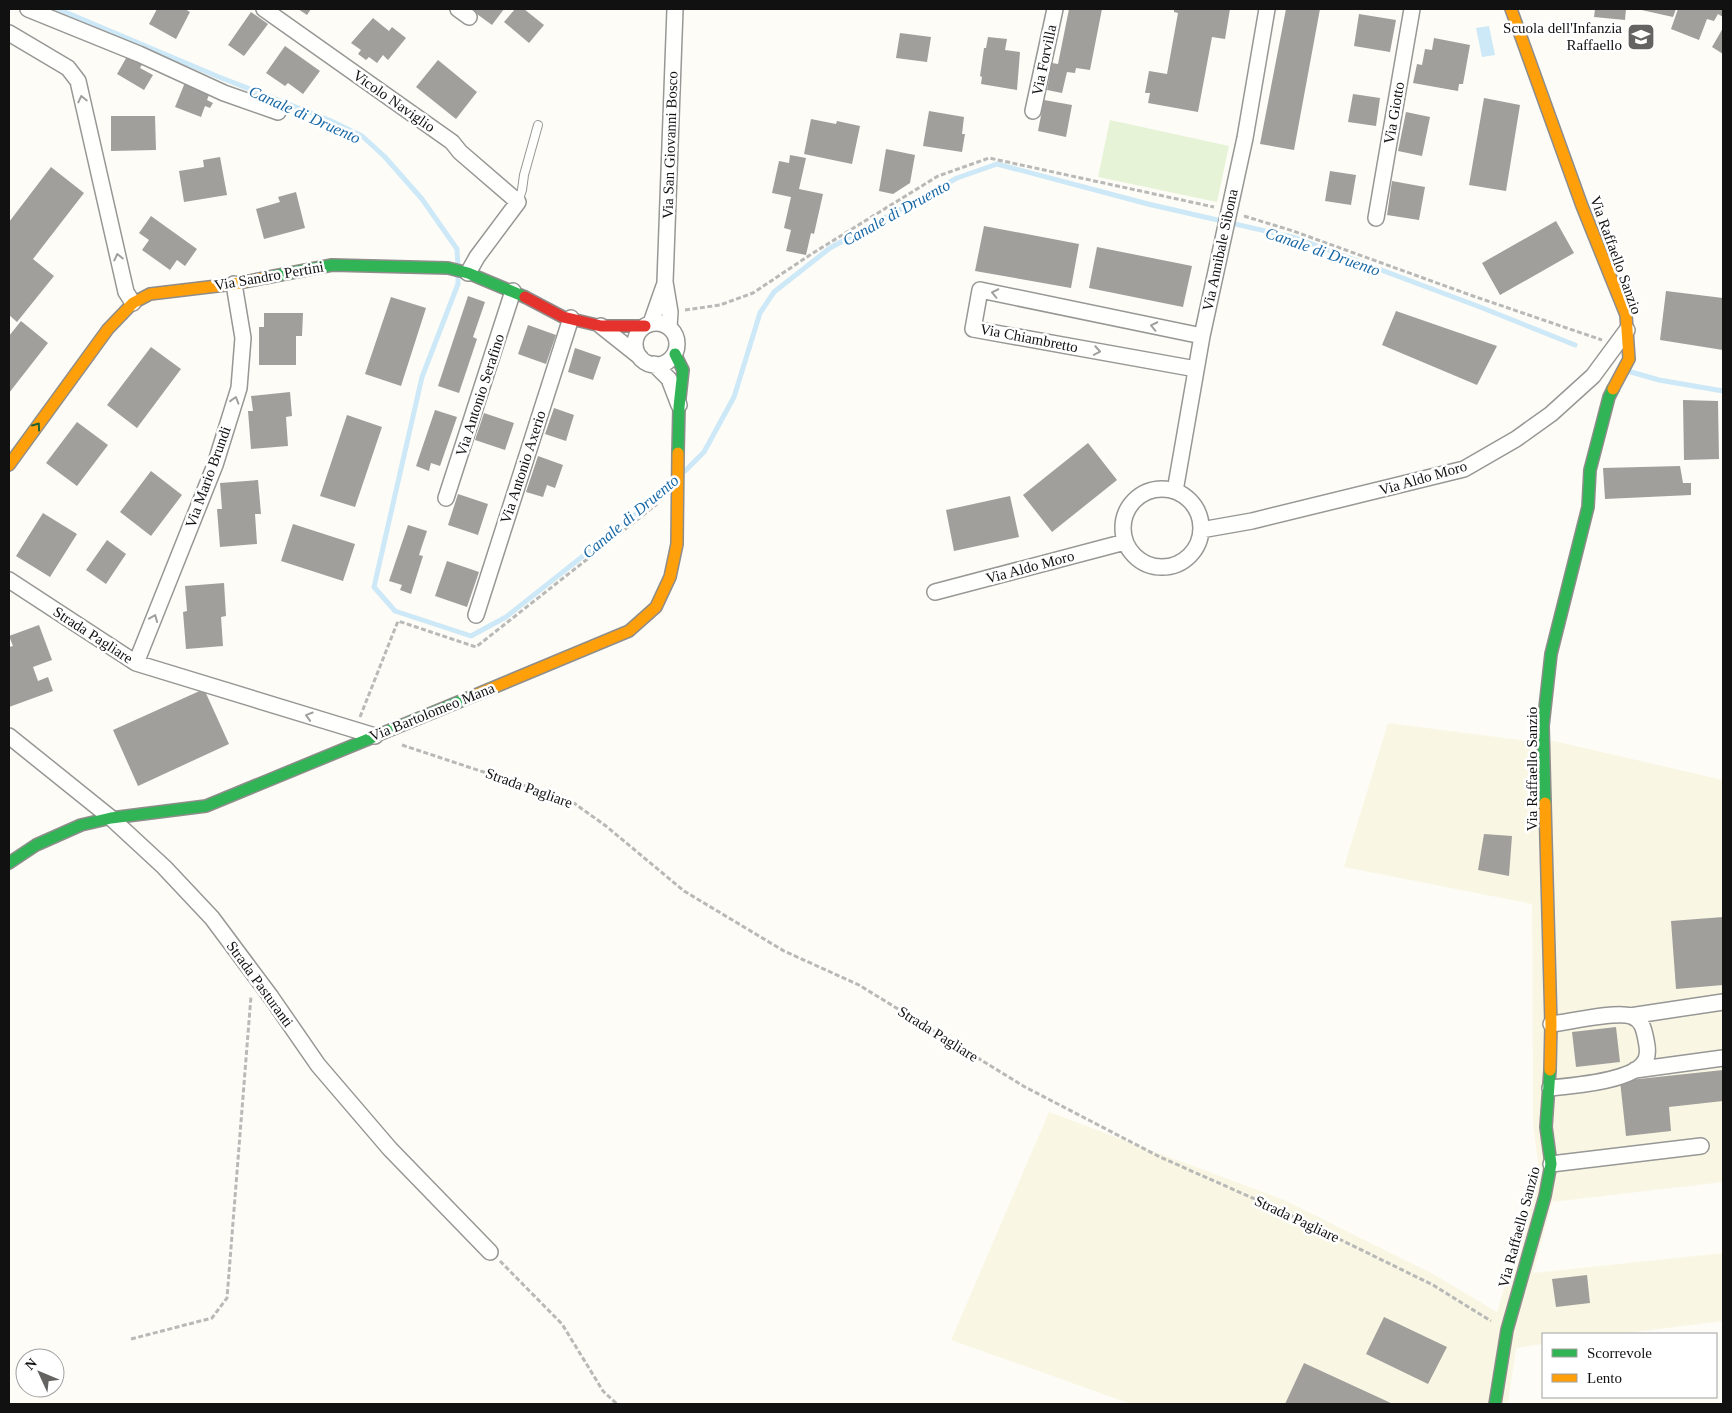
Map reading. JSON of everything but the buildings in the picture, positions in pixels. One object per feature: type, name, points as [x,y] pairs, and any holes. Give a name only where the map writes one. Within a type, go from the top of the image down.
[{"type":"street","points":[[28,9],[139,54],[224,93],[278,112]]},
{"type":"street","name":"Vicolo Naviglio","points":[[264,9],[452,142],[460,152],[518,202]]},
{"type":"street","name":"Via San Giovanni Bosco","points":[[669,320],[665,282],[675,9]]},
{"type":"street","name":"Via Forvilla","points":[[1033,111],[1056,9]]},
{"type":"street","name":"Via Annibale Sibona","points":[[1175,491],[1202,336],[1244,138],[1268,9]]},
{"type":"street","name":"Via Giotto","points":[[1376,218],[1412,9]]},
{"type":"street","name":"Via Raffaello Sanzio","points":[[1495,1404],[1507,1330],[1545,1196],[1551,1164],[1546,1127],[1550,1088],[1551,1024],[1544,726],[1550,663],[1588,507],[1590,470],[1610,397],[1628,359],[1626,315],[1582,206],[1512,9]]},
{"type":"street","points":[[9,33],[68,68],[78,82],[126,292],[133,303]]},
{"type":"street","points":[[466,273],[518,202]]},
{"type":"street","name":"Via Sandro Pertini","points":[[9,465],[108,329],[133,303],[150,294],[234,284],[332,265],[448,268],[466,273],[513,292],[563,316],[601,326],[648,324]]},
{"type":"street","name":"Via San Giovanni Bosco","points":[[648,324],[665,282]]},
{"type":"street","name":"Via Mario Brundi","points":[[136,663],[215,465],[239,388],[242,338],[234,284]]},
{"type":"street","name":"Via Chiambretto","points":[[1196,370],[974,329],[980,290],[1202,336]]},
{"type":"street","name":"Via Antonio Serafino","points":[[446,498],[513,292]]},
{"type":"street","name":"Via Antonio Axerio","points":[[476,615],[571,318]]},
{"type":"street","points":[[669,320],[677,343],[675,354],[666,362],[649,363],[640,357],[636,350],[636,336],[648,324],[664,324],[669,320]]},
{"type":"street","name":"Via Sandro Pertini","points":[[601,326],[640,357]]},
{"type":"street","name":"Via Aldo Moro","points":[[1201,530],[1252,522],[1464,469],[1516,439],[1551,414],[1593,376],[1627,330]]},
{"type":"street","name":"Via Bartolomeo Mana","points":[[9,863],[36,844],[81,825],[110,818],[206,806],[629,631],[656,607],[670,577],[677,544],[679,407],[683,370],[675,354]]},
{"type":"street","name":"Via Bartolomeo Mana","points":[[654,364],[669,380],[679,407]]},
{"type":"street","points":[[1164,489],[1175,491],[1186,497],[1194,506],[1199,517],[1201,530],[1197,544],[1188,557],[1175,565],[1160,567],[1145,563],[1133,554],[1125,542],[1123,531],[1124,520],[1134,500],[1153,490],[1164,489]]},
{"type":"street","name":"Via Aldo Moro","points":[[935,592],[1125,542]]},
{"type":"street","name":"Strada Pagliare","points":[[9,580],[136,663],[375,736]]},
{"type":"street","name":"Strada Pasturanti","points":[[9,736],[110,818],[164,867],[212,918],[253,972],[318,1065],[390,1149],[490,1252]]},
{"type":"street","points":[[1551,1024],[1617,1014],[1630,1016],[1723,1002]]},
{"type":"street","points":[[1630,1016],[1640,1021],[1648,1050],[1646,1060],[1635,1070]]},
{"type":"street","points":[[1550,1088],[1592,1084],[1635,1070],[1723,1058]]},
{"type":"street","points":[[1551,1164],[1702,1146]]},
{"type":"lane","points":[[518,202],[538,125]]},
{"type":"path","points":[[669,320],[753,293],[938,176],[989,158],[1212,207],[1227,219],[1293,231],[1473,296],[1617,345]]},
{"type":"path","name":"Strada Pagliare","points":[[375,736],[571,801],[606,826],[684,891],[784,951],[859,985],[1025,1087],[1160,1157],[1282,1211],[1433,1284],[1507,1330]]},
{"type":"path","points":[[131,1339],[212,1318],[227,1298],[253,972]]},
{"type":"path","points":[[490,1252],[562,1324],[603,1391],[618,1404]]},
{"type":"shaded area","points":[[1388,723],[1536,742],[1554,741],[1723,780],[1723,1182],[1552,1202],[1533,1273],[1723,1253],[1723,1321],[1627,1333],[1542,1333],[1542,1344],[1516,1348],[1508,1404],[1131,1404],[951,1340],[1049,1112],[1284,1200],[1435,1275],[1497,1312],[1539,1170],[1533,1124],[1532,904],[1344,867]]},
{"type":"green space","points":[[1110,120],[1229,146],[1217,202],[1098,177]]},
{"type":"water","points":[[1489,26],[1495,55],[1482,57],[1476,28]]},
{"type":"waterway","name":"Canale di Druento","points":[[58,9],[219,77],[329,120],[362,136],[384,156],[422,199],[457,249],[458,266]]},
{"type":"waterway","name":"Canale di Druento","points":[[685,471],[704,452],[734,397],[760,313],[774,292],[830,248],[957,178],[997,164],[1148,204],[1296,238],[1575,345]]},
{"type":"waterway","name":"Canale di Druento","points":[[458,274],[458,284],[422,377],[374,587],[395,611],[471,636],[506,617],[640,511],[673,481]]},
{"type":"waterway","points":[[1631,372],[1659,380],[1723,391]]},
{"type":"traffic: fast","points":[[264,278],[332,265],[448,268],[468,273],[525,297]]},
{"type":"traffic: fast","points":[[675,354],[683,370],[679,407],[678,453]]},
{"type":"traffic: fast","points":[[1545,803],[1543,726],[1551,654],[1588,507],[1590,470],[1609,397],[1613,389]]},
{"type":"traffic: fast","points":[[9,863],[36,845],[81,825],[111,818],[206,806],[473,696]]},
{"type":"traffic: fast","points":[[1495,1404],[1507,1330],[1545,1196],[1551,1164],[1546,1127],[1550,1070]]},
{"type":"traffic: slow","points":[[1511,9],[1582,206],[1626,315],[1629,359],[1613,389]]},
{"type":"traffic: slow","points":[[9,465],[108,329],[133,303],[150,294],[234,284],[264,278]]},
{"type":"traffic: slow","points":[[473,696],[629,631],[656,607],[670,577],[677,544],[678,453]]},
{"type":"traffic: slow","points":[[1545,803],[1551,1024],[1550,1070]]},
{"type":"traffic: jam","points":[[525,297],[563,317],[601,326],[645,326]]},
{"type":"place","name":"Scuola dell'Infanzia Raffaello","points":[[1641,37]]}]
